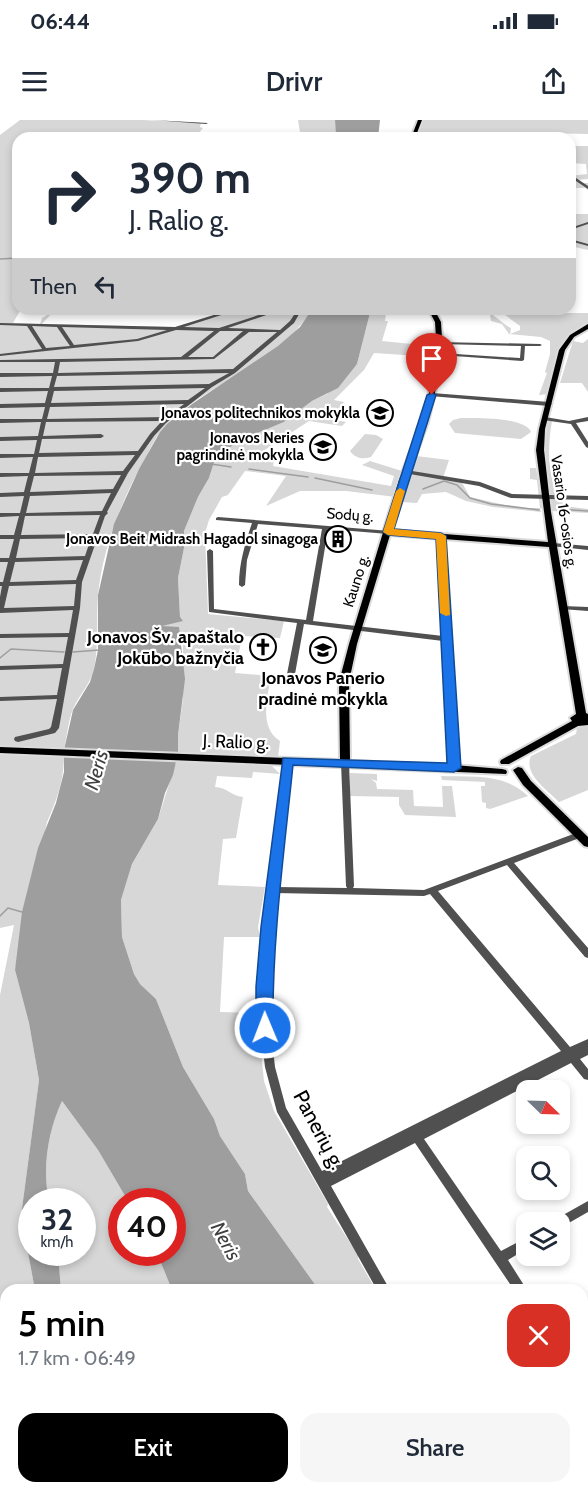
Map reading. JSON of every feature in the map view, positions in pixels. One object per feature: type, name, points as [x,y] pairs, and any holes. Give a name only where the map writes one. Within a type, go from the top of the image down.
[{"type":"main road","name":"Kauno g.","points":[[345,763],[344,682],[357,629],[432,395],[440,354],[438,322],[435,315]]},
{"type":"main road","name":"Vasario 16-osios g.","points":[[585,718],[563,608],[545,498],[540,450],[545,419],[564,345],[572,336],[588,326]]},
{"type":"main road","name":"Sodų g.","points":[[388,532],[553,545]]},
{"type":"main road","points":[[585,718],[524,751],[509,768],[588,843]]},
{"type":"main road","name":"J. Ralio g.","points":[[0,750],[471,769],[509,768]]},
{"type":"street","points":[[154,120],[206,123]]},
{"type":"street","points":[[0,355],[129,341],[218,315]]},
{"type":"street","points":[[182,359],[218,330],[264,315]]},
{"type":"street","points":[[18,739],[52,731],[55,728],[77,608],[79,582],[95,536],[125,473],[152,435],[168,419],[210,386],[234,371],[292,322],[296,315]]},
{"type":"street","points":[[0,324],[281,331]]},
{"type":"street","points":[[29,325],[45,350]]},
{"type":"street","points":[[59,326],[73,347]]},
{"type":"street","points":[[90,327],[103,344]]},
{"type":"street","points":[[122,328],[129,341]]},
{"type":"street","points":[[0,361],[214,358],[248,330]]},
{"type":"street","points":[[440,343],[540,345]]},
{"type":"street","points":[[440,354],[522,360],[523,345]]},
{"type":"street","points":[[58,360],[12,560],[3,584],[0,610],[77,608]]},
{"type":"street","points":[[0,375],[234,371]]},
{"type":"street","points":[[0,390],[210,386]]},
{"type":"street","points":[[432,395],[549,404]]},
{"type":"street","points":[[0,406],[188,402]]},
{"type":"street","points":[[0,422],[168,419]]},
{"type":"street","points":[[545,419],[570,422],[588,420]]},
{"type":"street","points":[[570,422],[574,424],[588,446]]},
{"type":"street","points":[[0,439],[101,436]]},
{"type":"street","points":[[0,456],[139,453]]},
{"type":"street","points":[[406,472],[480,484],[511,496],[588,498]]},
{"type":"street","points":[[0,475],[125,473]]},
{"type":"street","points":[[0,495],[115,491]]},
{"type":"street","points":[[0,515],[105,513]]},
{"type":"street","name":"Sodų g.","points":[[218,519],[388,532]]},
{"type":"street","points":[[242,585],[241,571],[256,522]]},
{"type":"street","points":[[309,622],[325,527]]},
{"type":"street","points":[[0,537],[95,536]]},
{"type":"street","points":[[441,536],[454,768]]},
{"type":"street","name":"Sodų g.","points":[[553,545],[588,548]]},
{"type":"street","points":[[210,551],[211,611],[448,639]]},
{"type":"street","points":[[0,560],[88,558]]},
{"type":"street","points":[[3,584],[79,582]]},
{"type":"street","points":[[563,608],[588,609]]},
{"type":"street","points":[[291,674],[301,621]]},
{"type":"street","points":[[0,636],[72,635]]},
{"type":"street","points":[[0,668],[66,666]]},
{"type":"street","points":[[0,699],[60,698]]},
{"type":"street","name":"Panerių g.","points":[[287,761],[264,987],[267,1054],[281,1109],[381,1284]]},
{"type":"street","points":[[345,763],[350,886]]},
{"type":"street","points":[[273,887],[423,893],[579,835]]},
{"type":"street","points":[[508,861],[588,954]]},
{"type":"street","points":[[273,887],[350,886],[432,890],[588,1076]]},
{"type":"street","points":[[322,1181],[571,1055],[588,1043]]},
{"type":"street","points":[[571,1055],[588,1050]]},
{"type":"street","points":[[414,1133],[517,1284]]},
{"type":"street","points":[[570,1217],[588,1206]]},
{"type":"street","points":[[500,1259],[516,1249]]},
{"type":"shaded area","points":[[20,120],[143,120],[201,123],[200,127],[203,128],[200,132],[12,132],[12,315],[18,315],[13,323],[40,324],[42,318],[50,315],[42,324],[176,327],[216,315],[308,315],[298,328],[261,360],[178,414],[153,443],[122,505],[109,542],[100,578],[94,669],[73,709],[64,750],[0,747],[0,135]]},
{"type":"shaded area","points":[[298,120],[335,120],[336,132],[300,132]]},
{"type":"shaded area","points":[[422,120],[588,120],[588,134],[576,132],[417,132]]},
{"type":"shaded area","points":[[576,146],[588,146],[588,179],[577,180],[580,183],[588,183],[588,190],[576,188],[576,175],[587,174],[586,164],[576,163]]},
{"type":"shaded area","points":[[576,214],[588,214],[588,250],[576,247]]},
{"type":"shaded area","points":[[588,313],[588,325],[577,331],[564,345],[556,362],[549,394],[539,395],[547,373],[545,372],[550,354],[550,341],[541,337],[509,334],[502,324],[491,321],[490,315],[492,315],[511,328],[510,334],[520,330],[520,326],[505,315]]},
{"type":"shaded area","points":[[369,315],[386,315],[385,321],[388,321],[382,341],[432,346],[428,352],[435,357],[374,353],[364,370],[334,400],[344,402],[331,419],[346,422],[342,426],[309,421],[257,455],[274,461],[273,466],[391,486],[394,476],[362,465],[370,461],[402,471],[396,497],[346,491],[300,491],[266,506],[286,476],[245,471],[228,495],[222,497],[209,520],[205,533],[208,614],[284,621],[280,638],[242,636],[235,673],[271,676],[266,711],[269,728],[280,741],[278,757],[178,753],[183,699],[183,643],[166,627],[160,626],[180,617],[178,578],[184,548],[184,531],[198,497],[209,478],[216,456],[243,439],[284,422],[312,401],[327,394],[357,364]]},
{"type":"shaded area","points":[[588,339],[588,392],[582,383],[560,383],[573,341],[583,343]]},
{"type":"shaded area","points":[[461,418],[511,421],[520,423],[531,432],[521,439],[455,433],[449,424]]},
{"type":"shaded area","points":[[548,421],[552,421],[549,457],[551,476],[557,494],[564,506],[588,509],[588,513],[551,511],[543,451]]},
{"type":"shaded area","points":[[365,434],[376,435],[383,439],[371,457],[357,457],[350,451]]},
{"type":"shaded area","points":[[416,456],[449,460],[443,478],[461,481],[470,497],[518,508],[540,508],[541,512],[493,507],[466,501],[446,492],[422,494],[417,503],[401,502]]},
{"type":"shaded area","points":[[530,468],[536,468],[543,508],[540,508],[537,480],[530,479]]},
{"type":"shaded area","points":[[588,724],[588,790],[559,802],[533,775],[529,763],[531,756],[576,734],[577,728]]},
{"type":"shaded area","points":[[0,754],[64,756],[61,781],[47,822],[15,970],[29,1023],[39,1080],[25,1188],[18,1188],[18,1266],[30,1266],[34,1284],[0,1284],[0,995],[14,925],[0,928]]},
{"type":"shaded area","points":[[177,759],[264,764],[272,766],[280,774],[253,772],[252,778],[217,776],[215,787],[243,797],[236,838],[223,839],[218,885],[265,887],[258,927],[260,937],[224,937],[220,1012],[257,1013],[264,1081],[274,1111],[373,1284],[315,1284],[248,1191],[245,1174],[220,1136],[214,1119],[183,1067],[156,999],[140,984],[134,974],[122,937],[121,900],[132,864],[158,819]]},
{"type":"shaded area","points":[[350,773],[377,774],[377,781],[371,779],[376,783],[377,789],[413,790],[414,806],[443,807],[442,786],[452,786],[456,817],[405,815],[399,805],[399,797],[350,796]]},
{"type":"shaded area","points":[[441,776],[499,780],[509,783],[528,796],[490,809],[486,808],[486,803],[482,802],[481,786],[485,786],[485,782],[442,780]]},
{"type":"shaded area","points":[[62,1101],[98,1150],[120,1188],[108,1188],[108,1266],[162,1266],[170,1284],[61,1284],[59,1266],[96,1266],[96,1188],[47,1188],[46,1163],[53,1125]]},
{"type":"water","points":[[335,120],[380,120],[379,132],[336,132]]},
{"type":"water","name":"Neris","points":[[308,315],[369,315],[357,364],[338,388],[312,401],[284,422],[243,439],[216,456],[209,478],[198,497],[184,531],[184,548],[178,578],[180,617],[183,621],[162,626],[179,627],[185,679],[178,753],[158,819],[132,864],[121,900],[122,937],[134,974],[140,984],[156,999],[183,1067],[214,1119],[220,1136],[245,1174],[248,1191],[315,1284],[170,1284],[162,1266],[186,1266],[186,1188],[120,1188],[98,1150],[62,1101],[50,1137],[46,1163],[47,1188],[25,1188],[39,1080],[29,1023],[15,970],[22,912],[38,848],[56,803],[64,772],[64,750],[73,710],[90,682],[94,669],[98,650],[98,595],[114,524],[139,469],[167,424],[192,404],[278,346],[300,327]]},
{"type":"water","points":[[30,1266],[59,1266],[61,1284],[34,1284]]},
{"type":"waterway","points":[[0,259],[12,258]]},
{"type":"waterway","points":[[211,464],[231,467]]},
{"type":"waterway","points":[[249,469],[308,477]]},
{"type":"waterway","points":[[315,478],[372,490]]},
{"type":"waterway","points":[[423,489],[444,481],[457,485],[470,498],[491,504],[539,510]]},
{"type":"waterway","points":[[557,509],[588,511]]},
{"type":"waterway","points":[[0,658],[11,649],[64,652]]},
{"type":"waterway","points":[[73,652],[99,650]]},
{"type":"waterway","points":[[0,916],[8,908],[22,912]]},
{"type":"slow traffic","points":[[400,491],[388,532],[441,536],[446,613]]},
{"type":"place","name":"Jonavos politechnikos mokykla","points":[[380,413]]},
{"type":"place","name":"Jonavos Neries pagrindinė mokykla","points":[[323,447]]},
{"type":"place","name":"Jonavos Beit Midrash Hagadol sinagoga","points":[[338,539]]},
{"type":"place","name":"Jonavos Šv. apaštalo Jokūbo bažnyčia","points":[[263,647]]},
{"type":"place","name":"Jonavos Panerio pradinė mokykla","points":[[323,650]]},
{"type":"route","points":[[265,1028],[264,987],[268,927],[287,761],[454,768],[441,536],[388,532],[432,395]]}]
